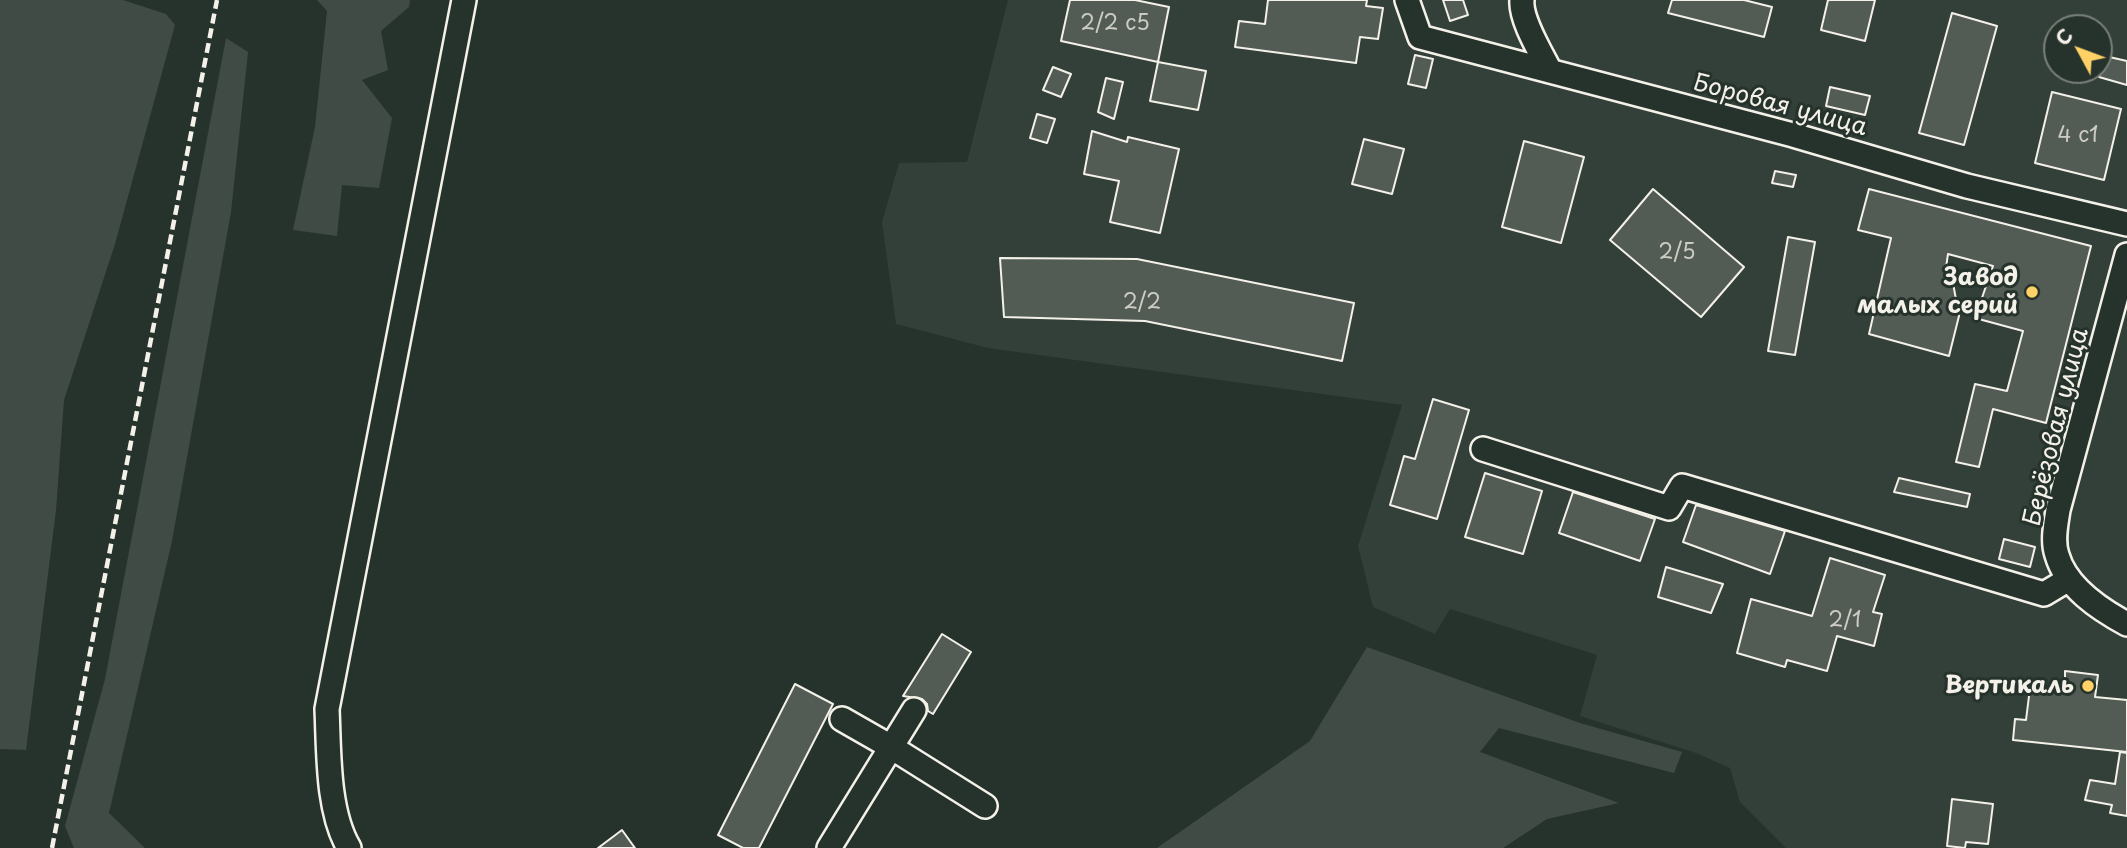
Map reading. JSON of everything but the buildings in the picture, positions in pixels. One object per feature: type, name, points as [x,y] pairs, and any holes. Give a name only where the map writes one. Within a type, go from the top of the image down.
[{"type":"street","points":[[349,848],[341,835],[331,781],[327,709],[464,0]]},
{"type":"street","name":"Боровая улица","points":[[1408,0],[1420,37],[1793,135],[1967,186],[2127,224]]},
{"type":"street","points":[[1522,0],[1528,27],[1550,71]]},
{"type":"street","name":"Берёзовая улица","points":[[2127,255],[2058,510],[2055,535],[2057,555],[2069,579],[2088,599],[2127,624]]},
{"type":"street","points":[[1483,449],[1669,508],[1682,486],[2044,594],[2069,579]]},
{"type":"street","points":[[829,848],[914,710]]},
{"type":"street","points":[[842,719],[985,806]]},
{"type":"shaded area","points":[[0,0],[123,0],[166,14],[175,25],[115,244],[64,400],[56,510],[26,750],[0,749]]},
{"type":"shaded area","points":[[317,0],[410,0],[409,7],[381,31],[388,70],[362,80],[392,118],[379,188],[342,185],[337,236],[293,230],[315,127],[327,11]]},
{"type":"shaded area","points":[[1008,0],[2127,0],[2127,848],[1786,848],[1740,802],[1730,768],[1696,753],[1580,716],[1597,655],[1450,609],[1435,634],[1373,607],[1358,546],[1402,405],[988,348],[896,324],[882,222],[899,163],[967,162]]},
{"type":"shaded area","points":[[226,38],[248,52],[231,212],[172,541],[109,813],[145,848],[74,848],[65,826],[105,679]]},
{"type":"shaded area","points":[[1367,647],[1580,723],[1682,752],[1674,773],[1499,728],[1480,752],[1619,803],[1547,819],[1503,848],[1157,848],[1310,741]]},
{"type":"railway","points":[[52,848],[217,0]]},
{"type":"place","name":"Завод малых серий","points":[[2032,292]]},
{"type":"place","name":"Вертикаль","points":[[2088,686]]}]
